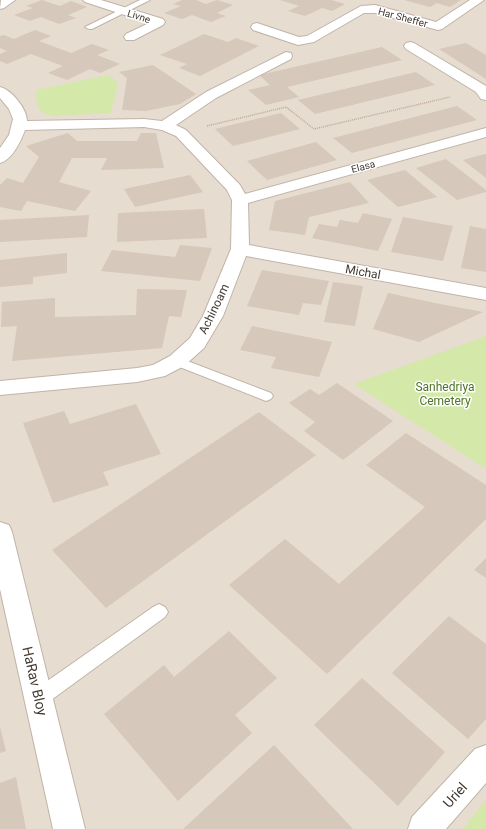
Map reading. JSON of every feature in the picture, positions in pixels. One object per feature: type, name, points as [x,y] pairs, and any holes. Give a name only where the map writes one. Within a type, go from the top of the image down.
[{"type":"street","points":[[0,6],[10,0]]},
{"type":"street","name":"Livne","points":[[88,0],[159,22],[130,37]]},
{"type":"street","points":[[479,0],[486,2]]},
{"type":"street","name":"Har Sheffer","points":[[257,27],[298,41],[310,39],[361,10],[375,9],[438,26],[479,0]]},
{"type":"street","points":[[410,46],[483,93]]},
{"type":"street","points":[[173,129],[211,95],[286,56]]},
{"type":"street","points":[[0,91],[16,108],[20,118],[19,126],[7,150],[0,158]]},
{"type":"street","points":[[19,126],[144,123],[173,129],[234,188],[240,200]]},
{"type":"street","name":"Elasa","points":[[240,200],[486,132]]},
{"type":"street","name":"Achinoam","points":[[0,388],[137,375],[158,371],[177,361],[197,343],[213,316],[240,249],[240,200]]},
{"type":"street","name":"Michal","points":[[240,249],[486,294]]},
{"type":"street","name":"HaRav Bloy","points":[[0,532],[40,697],[69,829]]},
{"type":"street","name":"Uriel","points":[[424,829],[486,760]]},
{"type":"lane","points":[[89,26],[146,0]]},
{"type":"lane","points":[[177,361],[266,396]]},
{"type":"lane","points":[[40,697],[159,612]]},
{"type":"path","points":[[173,129],[286,107],[314,129],[483,93]]},
{"type":"shaded area","points":[[0,0],[486,0],[486,829],[0,829]]},
{"type":"green space","points":[[108,75],[118,83],[111,113],[50,116],[39,109],[36,99],[36,90]]},
{"type":"green space","name":"Sanhedriya Cemetery","points":[[486,336],[486,469],[354,384]]},
{"type":"green space","points":[[486,800],[486,829],[463,829]]},
{"type":"building","points":[[42,0],[60,6],[71,1],[87,7],[68,15],[76,18],[59,24],[41,17],[30,21],[14,15],[33,8],[26,6]]},
{"type":"building","points":[[182,0],[196,0],[206,4],[217,0],[233,5],[217,13],[226,16],[211,22],[192,15],[182,19],[164,13],[181,6],[173,4]]},
{"type":"building","points":[[280,0],[331,0],[345,4],[332,11],[322,8],[305,16],[288,11],[299,6]]},
{"type":"building","points":[[404,0],[461,0],[450,7],[437,3],[430,7]]},
{"type":"building","points":[[35,30],[51,36],[39,41],[71,53],[92,44],[109,50],[97,55],[120,64],[100,73],[90,69],[67,80],[48,73],[63,66],[31,54],[7,64],[0,61],[0,54],[7,51],[0,48],[0,36],[4,35],[14,39]]},
{"type":"building","points":[[204,34],[228,42],[236,38],[259,46],[200,76],[179,68],[187,64],[160,55]]},
{"type":"building","points":[[466,43],[486,55],[486,79],[439,49]]},
{"type":"building","points":[[382,47],[402,60],[287,87],[299,97],[266,105],[248,90],[270,85],[259,75]]},
{"type":"building","points":[[153,65],[196,94],[180,104],[146,111],[122,110],[127,78],[119,72]]},
{"type":"building","points":[[416,72],[435,85],[315,114],[298,100]]},
{"type":"building","points":[[457,106],[477,120],[352,153],[333,138]]},
{"type":"building","points":[[281,113],[300,129],[233,146],[215,129]]},
{"type":"building","points":[[68,133],[77,141],[137,141],[141,133],[156,133],[164,168],[101,170],[107,158],[72,158],[59,182],[91,191],[75,211],[27,201],[21,211],[0,207],[0,185],[7,178],[23,183],[39,157],[26,146]]},
{"type":"building","points":[[316,142],[337,160],[267,180],[247,161]]},
{"type":"building","points":[[486,154],[486,178],[463,160]]},
{"type":"building","points":[[446,159],[486,190],[486,192],[457,200],[416,168]]},
{"type":"building","points":[[405,170],[437,197],[398,207],[367,180]]},
{"type":"building","points":[[190,175],[203,192],[135,207],[124,189]]},
{"type":"building","points":[[350,182],[369,203],[309,217],[305,235],[269,230],[275,201]]},
{"type":"building","points":[[204,209],[207,238],[117,242],[118,213]]},
{"type":"building","points":[[363,213],[392,219],[378,251],[312,238],[319,224],[337,227],[340,220],[358,223]]},
{"type":"building","points":[[89,215],[87,237],[0,242],[0,220]]},
{"type":"building","points":[[403,217],[453,226],[443,261],[391,252]]},
{"type":"building","points":[[470,226],[486,229],[486,272],[461,268]]},
{"type":"building","points":[[180,245],[212,248],[200,281],[101,271],[112,250],[175,257]]},
{"type":"building","points":[[67,253],[67,273],[33,277],[33,284],[0,287],[0,260]]},
{"type":"building","points":[[262,270],[329,281],[321,305],[303,303],[299,315],[247,306]]},
{"type":"building","points":[[333,282],[363,286],[355,326],[324,322]]},
{"type":"building","points":[[137,289],[187,290],[181,317],[169,316],[162,348],[12,361],[17,326],[1,327],[2,302],[55,298],[55,317],[136,315]]},
{"type":"building","points":[[388,293],[483,312],[419,342],[373,329]]},
{"type":"building","points":[[252,326],[332,342],[319,377],[271,368],[276,357],[240,350]]},
{"type":"building","points":[[337,383],[393,421],[343,460],[304,431],[315,422],[289,403],[310,389],[319,395]]},
{"type":"building","points":[[136,404],[161,454],[103,472],[109,485],[53,503],[23,423],[64,411],[70,424]]},
{"type":"building","points":[[259,412],[316,455],[106,608],[52,550]]},
{"type":"building","points":[[406,433],[486,485],[486,519],[327,674],[229,585],[285,539],[339,584],[425,507],[366,465]]},
{"type":"building","points":[[486,558],[486,578],[474,570]]},
{"type":"building","points":[[449,616],[486,644],[486,719],[468,739],[392,673]]},
{"type":"building","points":[[229,631],[277,678],[235,715],[252,733],[178,801],[104,714],[164,665],[174,677]]},
{"type":"building","points":[[362,678],[445,752],[398,806],[314,725]]},
{"type":"building","points":[[0,727],[6,751],[0,753]]},
{"type":"building","points":[[274,745],[353,829],[183,829]]},
{"type":"building","points":[[16,777],[26,829],[0,829],[0,783]]}]
